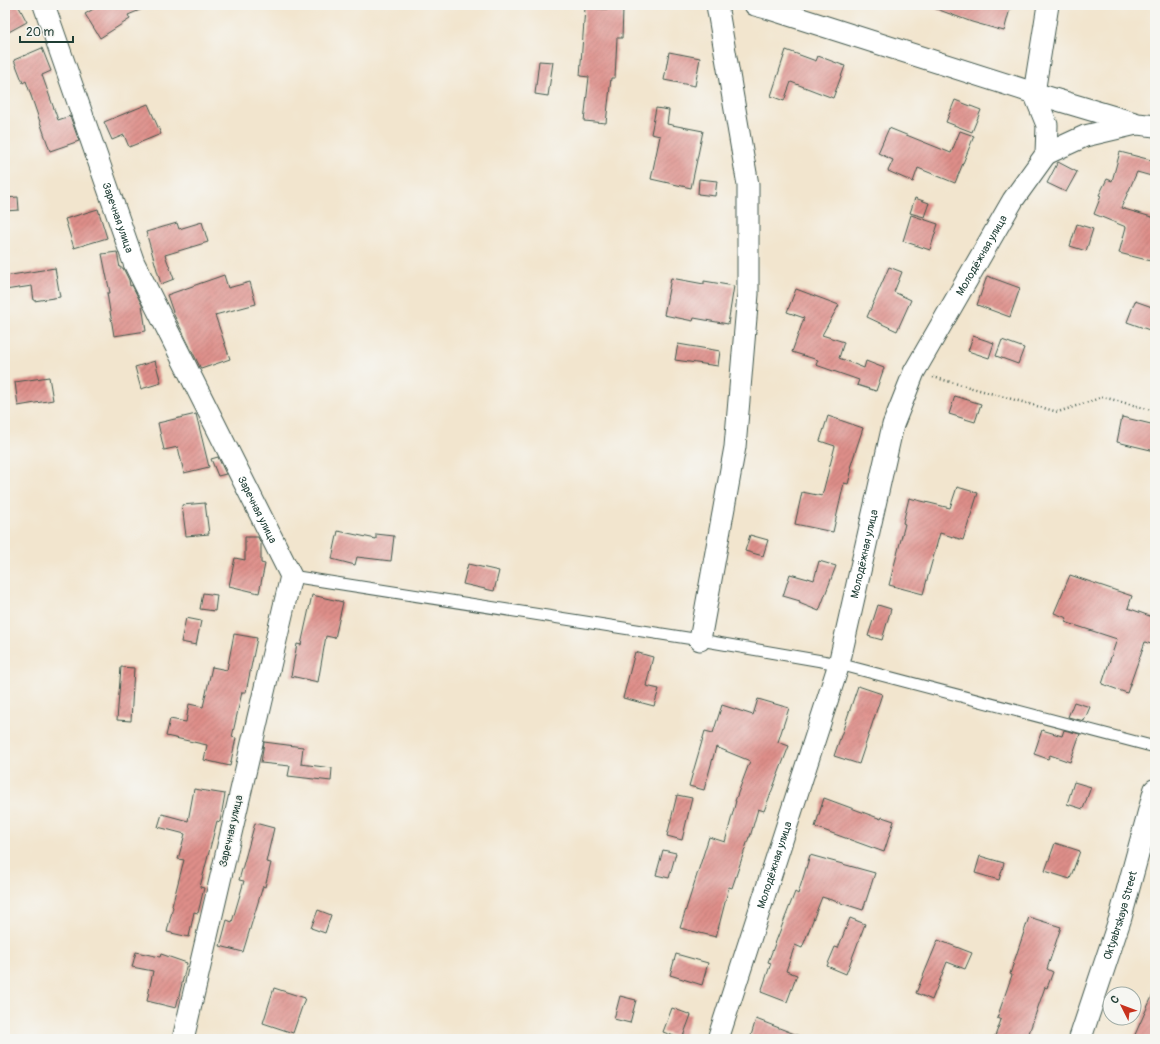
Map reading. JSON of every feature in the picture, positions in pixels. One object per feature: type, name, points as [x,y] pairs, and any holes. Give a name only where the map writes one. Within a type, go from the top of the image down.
[{"type":"street","name":"Заречная улица","points":[[44,5],[134,263],[291,576],[183,1039]]},
{"type":"street","points":[[700,640],[735,447],[748,294],[748,185],[717,5]]},
{"type":"street","points":[[755,5],[770,8],[1034,93],[1147,125]]},
{"type":"street","points":[[1048,5],[1034,93],[1047,125],[1046,154],[1085,136],[1147,125]]},
{"type":"street","name":"Молодёжная улица","points":[[718,1039],[839,664],[893,425],[914,372],[1013,200],[1046,154]]},
{"type":"street","name":"Oktyabrskaya Street","points":[[1080,1039],[1120,919],[1155,790]]},
{"type":"lane","points":[[291,576],[700,640],[839,664],[1155,747]]},
{"type":"path","points":[[914,372],[1058,412],[1103,397],[1155,412]]},
{"type":"building","points":[[5,5],[18,5],[27,22],[5,34]]},
{"type":"building","points":[[100,5],[152,5],[128,15],[130,19],[100,38],[85,14]]},
{"type":"building","points":[[931,5],[1011,5],[1004,31],[972,22],[931,7]]},
{"type":"building","points":[[585,8],[623,10],[622,38],[617,38],[615,78],[611,78],[606,123],[584,121],[589,77],[580,76]]},
{"type":"building","points":[[42,48],[51,71],[42,75],[58,120],[70,116],[79,141],[50,151],[26,81],[23,83],[14,60]]},
{"type":"building","points":[[786,50],[816,61],[818,56],[845,66],[833,98],[791,82],[784,101],[771,96]]},
{"type":"building","points":[[669,52],[700,58],[695,86],[664,80]]},
{"type":"building","points":[[539,61],[553,62],[548,96],[535,94]]},
{"type":"building","points":[[955,100],[981,110],[972,132],[946,122]]},
{"type":"building","points":[[148,104],[161,134],[129,147],[124,135],[112,140],[104,122]]},
{"type":"building","points":[[656,108],[669,110],[667,124],[703,131],[691,188],[651,179],[660,136],[651,134]]},
{"type":"building","points":[[889,128],[951,153],[960,131],[974,136],[955,183],[918,168],[913,182],[888,171],[893,160],[878,153]]},
{"type":"building","points":[[1120,152],[1155,161],[1155,177],[1137,172],[1121,208],[1155,218],[1155,262],[1119,253],[1126,227],[1094,214],[1101,196],[1099,195],[1107,179],[1112,181]]},
{"type":"building","points":[[1058,162],[1077,172],[1066,192],[1047,183]]},
{"type":"building","points":[[699,179],[717,181],[715,196],[698,194]]},
{"type":"building","points":[[18,197],[19,210],[5,211],[5,198]]},
{"type":"building","points":[[915,198],[929,203],[924,217],[910,213]]},
{"type":"building","points":[[98,209],[107,238],[74,248],[65,219]]},
{"type":"building","points":[[911,215],[938,224],[930,250],[903,241]]},
{"type":"building","points":[[202,222],[208,242],[165,255],[174,279],[161,284],[146,232],[177,223],[179,229]]},
{"type":"building","points":[[1077,224],[1093,229],[1086,251],[1070,246]]},
{"type":"building","points":[[117,252],[120,268],[123,268],[129,280],[130,286],[132,285],[142,305],[146,331],[114,336],[107,293],[110,293],[102,254]]},
{"type":"building","points":[[889,267],[902,272],[894,292],[911,300],[897,331],[867,317]]},
{"type":"building","points":[[55,268],[60,297],[34,301],[32,286],[5,290],[5,276]]},
{"type":"building","points":[[224,275],[228,288],[250,282],[256,304],[215,315],[230,359],[201,369],[174,315],[167,295]]},
{"type":"building","points":[[987,276],[1020,288],[1010,317],[977,305]]},
{"type":"building","points":[[671,278],[704,284],[704,281],[734,286],[728,324],[694,318],[693,321],[664,315]]},
{"type":"building","points":[[796,289],[839,305],[822,335],[844,342],[839,358],[864,368],[866,361],[884,368],[876,391],[857,385],[859,380],[816,365],[818,360],[792,352],[804,318],[787,312]]},
{"type":"building","points":[[1135,301],[1155,308],[1155,332],[1127,322]]},
{"type":"building","points":[[973,336],[994,343],[989,358],[968,351]]},
{"type":"building","points":[[1002,340],[1024,348],[1018,364],[996,356]]},
{"type":"building","points":[[678,344],[720,351],[718,366],[675,360]]},
{"type":"building","points":[[155,361],[161,383],[141,389],[135,367]]},
{"type":"building","points":[[49,377],[53,400],[18,406],[15,382]]},
{"type":"building","points":[[955,396],[981,404],[975,422],[949,414]]},
{"type":"building","points":[[196,414],[209,467],[184,473],[178,447],[164,450],[158,423]]},
{"type":"building","points":[[828,416],[863,428],[850,468],[852,469],[848,484],[844,483],[833,532],[795,524],[802,492],[822,496],[835,446],[820,441]]},
{"type":"building","points":[[1122,417],[1155,425],[1155,451],[1117,442]]},
{"type":"building","points":[[218,457],[226,474],[218,476],[211,459]]},
{"type":"building","points":[[957,487],[978,493],[963,540],[940,533],[923,594],[889,585],[905,524],[903,523],[909,498],[950,508]]},
{"type":"building","points":[[205,503],[209,534],[186,536],[182,505]]},
{"type":"building","points":[[338,531],[376,539],[376,534],[394,536],[391,561],[357,557],[355,565],[332,559]]},
{"type":"building","points":[[750,535],[768,540],[763,556],[745,551]]},
{"type":"building","points":[[245,537],[258,537],[261,544],[261,563],[265,564],[259,593],[229,586],[235,558],[245,560]]},
{"type":"building","points":[[819,561],[836,566],[819,611],[799,603],[800,601],[783,596],[790,574],[814,580]]},
{"type":"building","points":[[468,564],[499,571],[494,591],[463,584]]},
{"type":"building","points":[[1070,575],[1132,596],[1128,608],[1155,618],[1155,633],[1151,644],[1145,642],[1127,693],[1102,684],[1117,639],[1065,622],[1067,618],[1054,613]]},
{"type":"building","points":[[203,593],[217,595],[215,611],[200,609]]},
{"type":"building","points":[[312,595],[343,602],[335,638],[326,636],[318,682],[291,676],[297,644],[301,645]]},
{"type":"building","points":[[878,605],[891,609],[882,640],[868,636]]},
{"type":"building","points":[[186,618],[201,621],[196,645],[181,642]]},
{"type":"building","points":[[234,634],[257,638],[246,692],[242,692],[232,737],[236,738],[230,766],[204,760],[207,745],[166,736],[170,719],[186,722],[189,704],[203,707],[212,667],[227,670]]},
{"type":"building","points":[[635,652],[653,657],[646,686],[659,689],[654,706],[623,698]]},
{"type":"building","points":[[121,667],[134,668],[131,721],[117,720]]},
{"type":"building","points":[[858,686],[882,694],[859,764],[834,756]]},
{"type":"building","points":[[758,699],[789,708],[778,742],[789,746],[764,811],[758,809],[732,888],[729,887],[716,937],[680,928],[709,837],[725,842],[735,801],[750,761],[716,747],[704,790],[689,786],[705,731],[713,733],[722,705],[753,715]]},
{"type":"building","points":[[1074,702],[1090,707],[1084,721],[1068,717]]},
{"type":"building","points":[[1042,730],[1062,736],[1064,730],[1080,734],[1070,762],[1050,755],[1048,759],[1034,754]]},
{"type":"building","points":[[264,742],[303,747],[301,764],[332,768],[331,781],[288,776],[290,766],[261,763]]},
{"type":"building","points":[[1074,782],[1091,787],[1083,809],[1067,804]]},
{"type":"building","points":[[194,789],[225,794],[220,822],[217,821],[200,887],[204,888],[198,913],[194,912],[189,937],[167,932],[184,860],[178,859],[185,834],[158,827],[162,814],[188,821]]},
{"type":"building","points":[[677,795],[692,798],[682,840],[667,836]]},
{"type":"building","points":[[824,798],[881,819],[882,817],[894,821],[884,852],[815,827]]},
{"type":"building","points":[[255,823],[274,828],[266,862],[271,863],[265,887],[263,886],[243,952],[220,946],[227,920],[232,922],[244,881],[239,880]]},
{"type":"building","points":[[1055,843],[1080,851],[1070,879],[1045,871]]},
{"type":"building","points":[[663,850],[676,853],[669,878],[656,875]]},
{"type":"building","points":[[810,855],[875,873],[863,910],[822,897],[802,948],[795,945],[786,971],[797,975],[787,1002],[761,992],[771,963],[768,962],[795,892],[798,894]]},
{"type":"building","points":[[980,856],[1004,863],[999,880],[975,873]]},
{"type":"building","points":[[318,910],[331,915],[325,933],[311,928]]},
{"type":"building","points":[[1029,917],[1061,927],[1047,969],[1053,972],[1047,988],[1045,987],[1027,1039],[994,1039],[1001,1020],[997,1018],[1012,975],[1010,974]]},
{"type":"building","points":[[850,918],[865,924],[846,974],[827,966],[835,947],[838,948]]},
{"type":"building","points":[[938,940],[972,953],[965,969],[947,962],[932,1000],[916,993]]},
{"type":"building","points":[[136,952],[160,957],[161,954],[187,963],[176,1008],[147,1001],[153,971],[132,967]]},
{"type":"building","points":[[676,954],[708,963],[702,985],[670,975]]},
{"type":"building","points":[[274,988],[305,998],[293,1033],[263,1023]]},
{"type":"building","points":[[1155,990],[1155,1039],[1133,1039],[1139,1026],[1142,1026],[1142,1019]]},
{"type":"building","points":[[620,996],[636,1000],[630,1023],[614,1019]]},
{"type":"building","points":[[672,1008],[691,1015],[682,1039],[663,1032]]},
{"type":"building","points":[[756,1019],[805,1038],[750,1039]]}]
